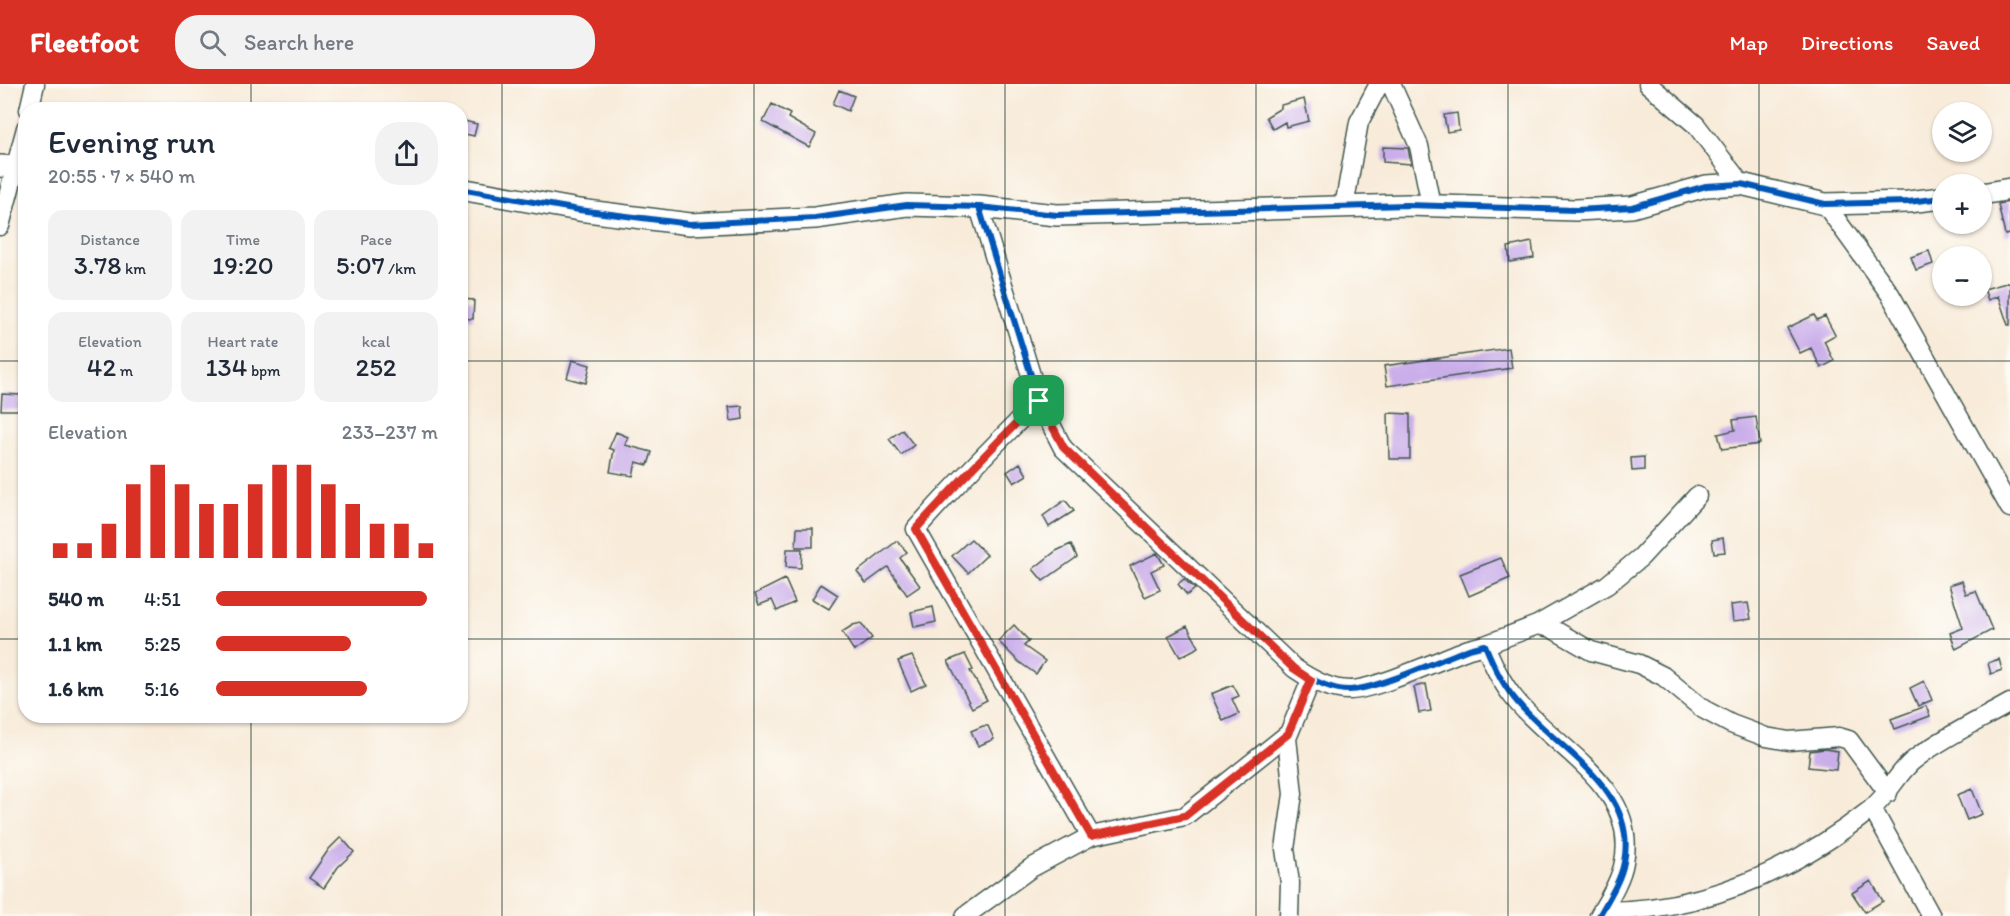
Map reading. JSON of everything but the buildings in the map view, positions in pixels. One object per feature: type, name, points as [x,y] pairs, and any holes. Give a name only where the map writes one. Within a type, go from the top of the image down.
[{"type":"street","points":[[32,102],[35,84]]},
{"type":"street","points":[[1344,207],[1359,122],[1379,84]]},
{"type":"street","points":[[1391,84],[1419,146],[1431,205]]},
{"type":"street","points":[[1648,84],[1696,125],[1741,184]]},
{"type":"street","points":[[0,226],[14,167]]},
{"type":"street","points":[[468,190],[579,210],[690,224],[814,218],[907,205],[979,207],[1057,215],[1431,205],[1576,210],[1632,207],[1706,186],[1741,184],[1825,204],[1932,199]]},
{"type":"street","points":[[1992,192],[2010,189]]},
{"type":"street","points":[[1825,204],[1890,294],[2010,508]]},
{"type":"street","points":[[979,207],[1039,401],[1064,448],[1276,652],[1311,680],[1336,689],[1362,689],[1537,625],[1607,585],[1641,557],[1697,496]]},
{"type":"street","points":[[1039,401],[986,452],[979,464],[967,472],[916,529],[1091,836]]},
{"type":"street","points":[[1537,625],[1551,628],[1591,651],[1638,664],[1663,676],[1703,709],[1731,724],[1766,737],[1789,741],[1839,736],[1849,740],[1888,793]]},
{"type":"street","points":[[1485,645],[1497,672],[1514,697],[1586,766],[1613,800],[1623,822],[1626,843],[1624,864],[1600,913],[1693,909],[1787,863],[1838,833],[1872,808],[1888,793],[1896,779],[1917,756],[2010,703]]},
{"type":"street","points":[[1289,916],[1290,883],[1285,849],[1293,794],[1288,734],[1311,680]]},
{"type":"street","points":[[965,916],[1031,868],[1091,836],[1185,816],[1288,734]]},
{"type":"street","points":[[1872,808],[1931,916]]},
{"type":"cycle path","points":[[468,190],[579,210],[690,224],[815,218],[907,205],[979,207],[1057,215],[1407,205],[1576,210],[1632,207],[1706,186],[1741,184],[1825,204],[1932,199]]},
{"type":"cycle path","points":[[979,207],[1039,401],[1063,448],[1294,668],[1320,683],[1342,690],[1360,689],[1391,680],[1469,649],[1485,645],[1501,679],[1514,698],[1589,770],[1606,790],[1619,811],[1625,835],[1624,862],[1617,883],[1599,916]]},
{"type":"route","points":[[1039,401],[1064,448],[1174,557],[1293,668],[1311,680],[1288,734],[1185,816],[1091,836],[916,529],[967,472],[979,464],[986,452],[1039,401]]}]
